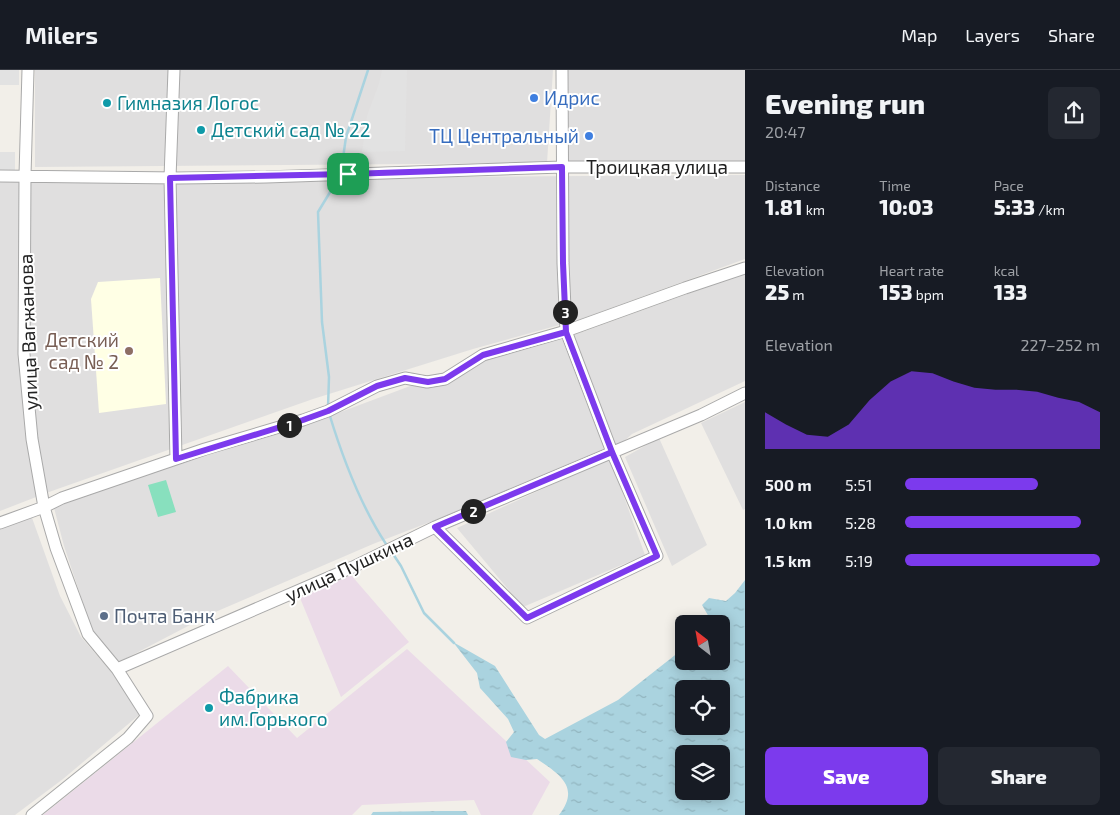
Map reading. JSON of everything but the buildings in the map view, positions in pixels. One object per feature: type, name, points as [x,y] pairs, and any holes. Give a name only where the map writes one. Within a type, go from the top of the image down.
[{"type":"street","name":"улица Вагжанова","points":[[28,70],[25,175],[24,354],[32,439],[44,507],[56,548],[88,634],[117,669],[146,716],[128,738],[32,815]]},
{"type":"street","points":[[174,70],[170,178],[176,459]]},
{"type":"street","points":[[435,527],[527,618],[657,556],[612,452],[566,332],[563,280],[562,70]]},
{"type":"street","name":"Троицкая улица","points":[[0,176],[266,177],[562,167],[745,167]]},
{"type":"street","points":[[0,523],[44,507],[62,498],[176,459],[328,411],[377,386],[405,378],[428,382],[445,379],[483,355],[566,332],[745,268]]},
{"type":"street","name":"улица Пушкина","points":[[117,669],[353,567],[435,527],[701,415],[745,393]]},
{"type":"shaded area","points":[[0,70],[19,70],[19,85],[0,85]]},
{"type":"shaded area","points":[[35,70],[553,70],[547,163],[35,167]]},
{"type":"shaded area","points":[[382,70],[407,70],[405,151],[362,152],[367,116]]},
{"type":"shaded area","points":[[568,70],[745,70],[745,162],[568,163]]},
{"type":"shaded area","points":[[0,152],[15,152],[15,173],[0,173]]},
{"type":"shaded area","points":[[745,175],[745,259],[581,319],[473,349],[313,399],[0,511],[0,180]]},
{"type":"shaded area","points":[[745,273],[745,381],[632,434],[612,452],[373,544],[213,613],[119,662],[92,630],[64,546],[53,504],[205,454],[290,431],[477,361],[585,331]]},
{"type":"shaded area","name":"Детский сад № 2","points":[[160,278],[166,404],[99,413],[91,299],[98,282]]},
{"type":"shaded area","points":[[745,402],[745,509],[743,510],[701,423]]},
{"type":"shaded area","points":[[659,438],[707,545],[672,566],[625,457]]},
{"type":"shaded area","points":[[610,458],[645,555],[523,607],[457,528]]},
{"type":"shaded area","points":[[31,515],[60,596],[81,637],[113,674],[139,715],[63,779],[15,815],[0,815],[0,527]]},
{"type":"shaded area","points":[[351,575],[409,642],[341,697],[300,598]]},
{"type":"shaded area","points":[[407,649],[550,782],[532,815],[481,815],[474,800],[362,805],[352,815],[43,815],[228,666],[297,738]]},
{"type":"green space","points":[[166,480],[176,512],[158,517],[148,485]]},
{"type":"water","points":[[745,580],[745,815],[559,815],[568,797],[568,789],[564,782],[553,770],[537,759],[526,760],[511,757],[506,742],[514,732],[508,719],[480,688],[477,673],[453,642],[495,666],[539,735],[545,739],[618,700],[675,655],[675,670],[730,670],[730,615],[708,615],[702,605],[709,598],[726,601]]},
{"type":"water","points":[[466,811],[468,815],[371,815],[373,812]]},
{"type":"waterway","points":[[341,172],[346,137],[368,70]]},
{"type":"waterway","points":[[328,408],[329,377],[322,322],[318,212],[338,179]]},
{"type":"waterway","points":[[329,413],[353,480],[368,514],[386,544]]},
{"type":"waterway","points":[[393,554],[401,566],[424,613],[454,643]]},
{"type":"place","name":"Идрис","points":[[534,98]]},
{"type":"place","name":"Гимназия Логос","points":[[107,103]]},
{"type":"place","name":"Детский сад № 22","points":[[201,130]]},
{"type":"place","name":"ТЦ Центральный","points":[[589,136]]},
{"type":"place","name":"Детский сад № 2","points":[[129,351]]},
{"type":"place","name":"Почта Банк","points":[[104,616]]},
{"type":"place","name":"Фабрика им.Горького","points":[[209,708]]},
{"type":"route","points":[[348,174],[170,178],[176,459],[328,411],[377,386],[405,378],[428,382],[445,379],[483,355],[566,332],[612,452],[435,527],[527,618],[657,556],[612,452],[589,392],[566,332],[562,167],[348,174]]}]
